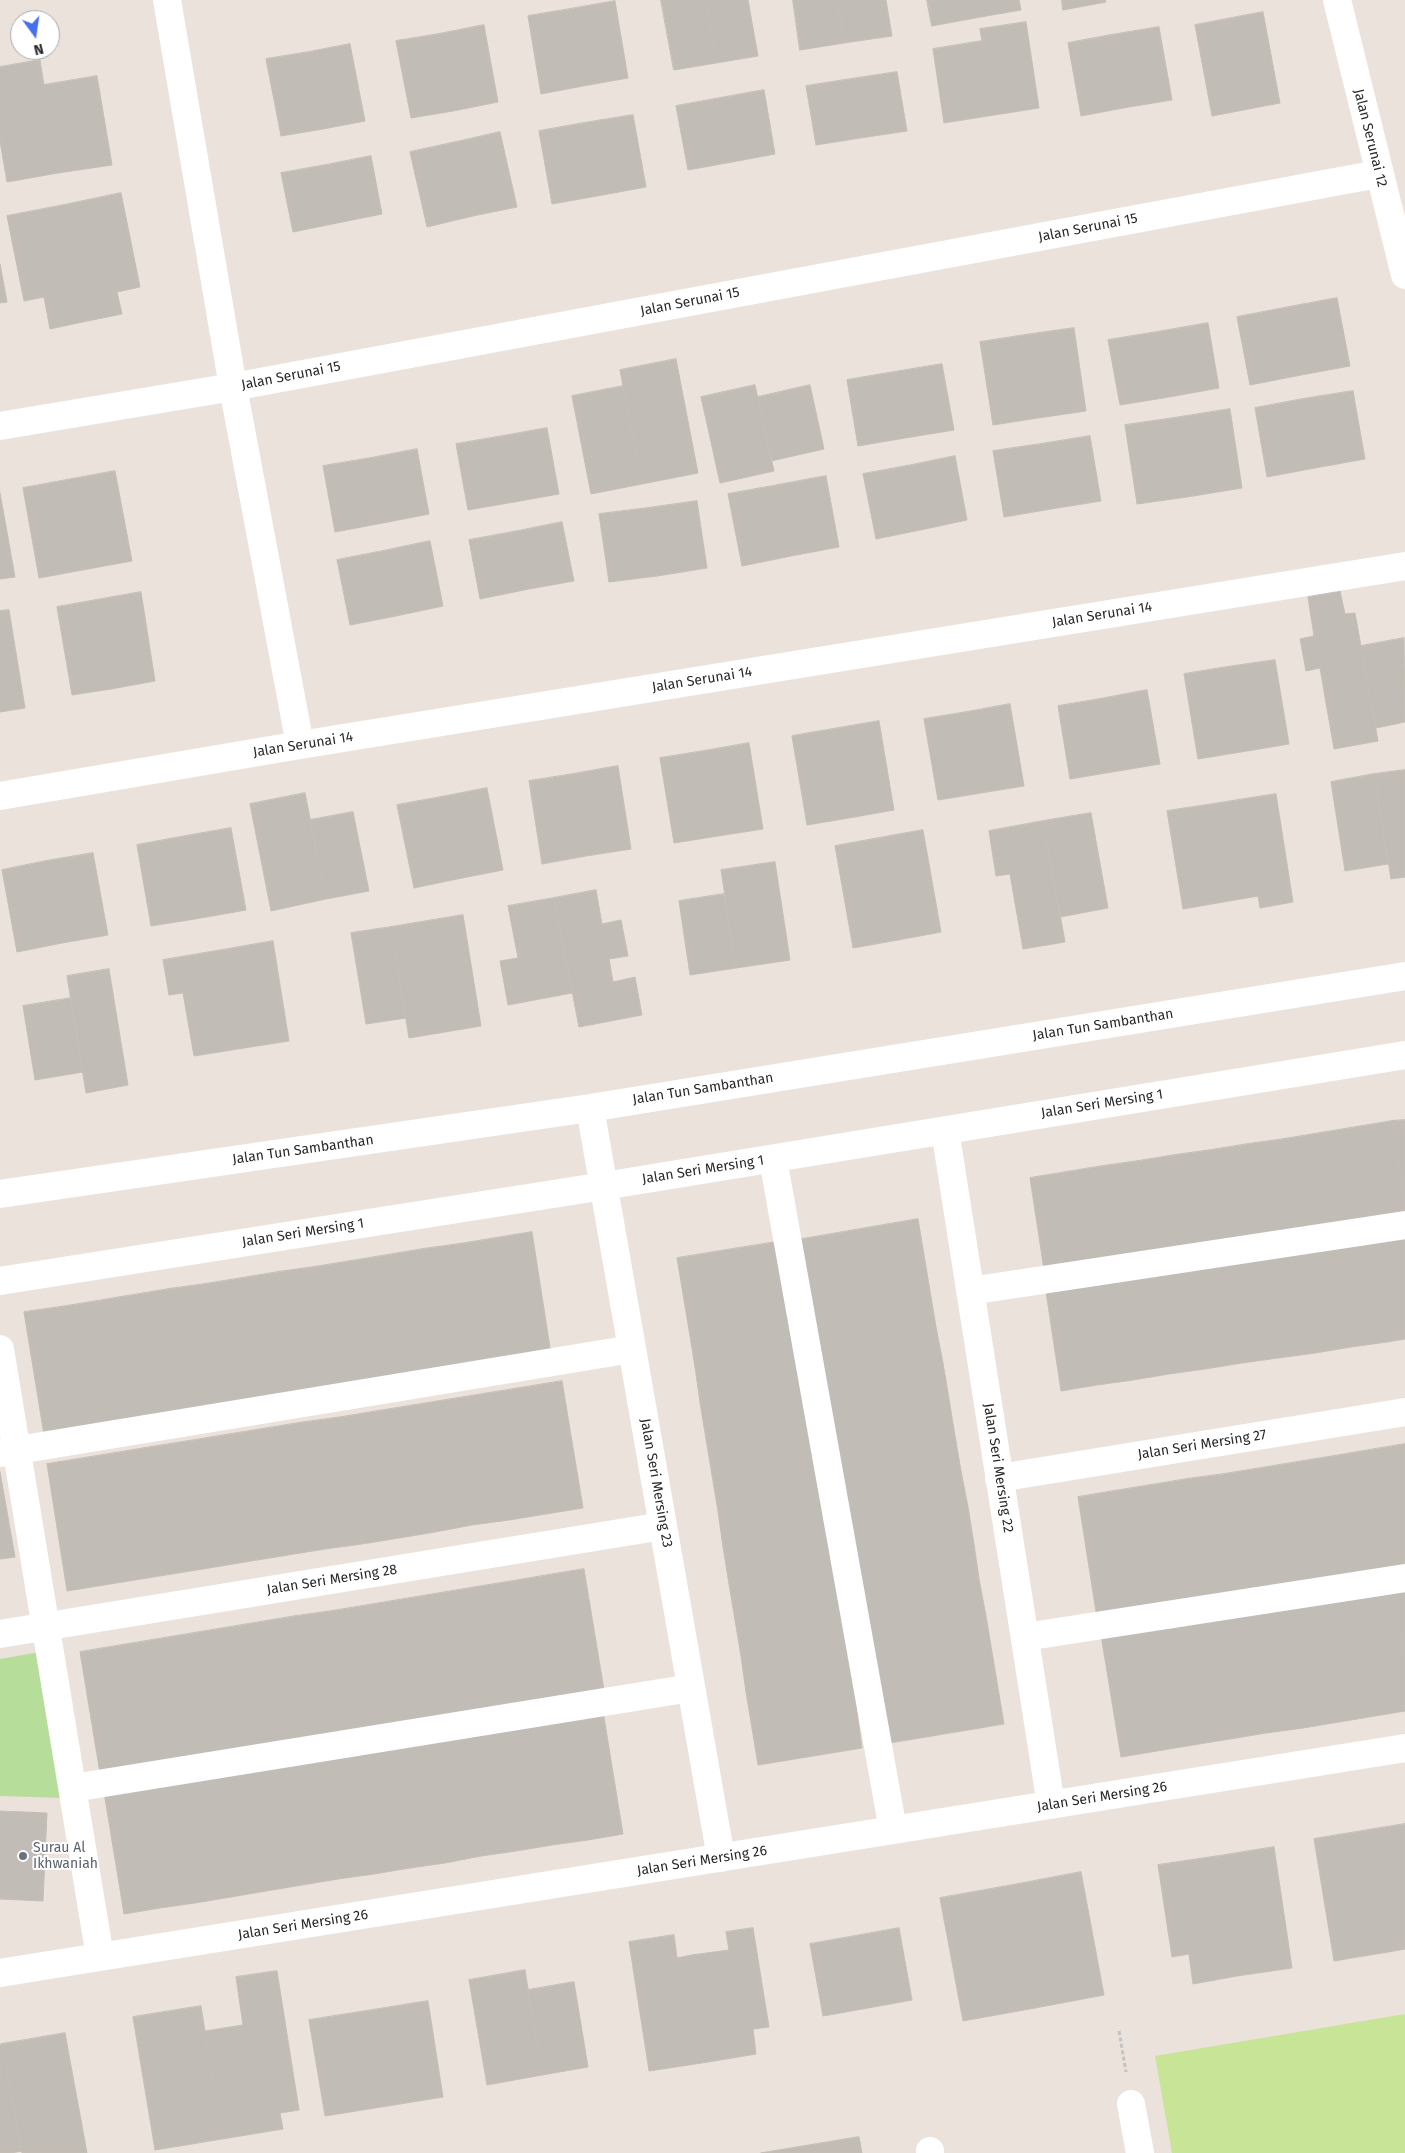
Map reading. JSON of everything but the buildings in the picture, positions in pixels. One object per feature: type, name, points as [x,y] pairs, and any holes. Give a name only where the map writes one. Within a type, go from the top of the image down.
[{"type":"street","points":[[167,0],[233,386],[300,745]]},
{"type":"street","name":"Jalan Serunai 12","points":[[1337,0],[1378,174],[1405,275]]},
{"type":"street","name":"Jalan Serunai 15","points":[[0,426],[233,386],[1378,174]]},
{"type":"street","name":"Jalan Serunai 14","points":[[0,796],[300,745],[1405,566]]},
{"type":"street","name":"Jalan Tun Sambanthan","points":[[0,1194],[590,1108],[1405,976]]},
{"type":"street","name":"Jalan Seri Mersing 1","points":[[0,1281],[773,1159],[1405,1055]]},
{"type":"street","name":"Jalan Seri Mersing 23","points":[[590,1108],[721,1858]]},
{"type":"street","name":"Jalan Seri Mersing 22","points":[[945,1130],[1051,1805]]},
{"type":"street","points":[[773,1159],[893,1830]]},
{"type":"street","points":[[970,1291],[1405,1225]]},
{"type":"street","points":[[0,1349],[8,1452],[46,1626],[100,1957]]},
{"type":"street","points":[[8,1452],[632,1349]]},
{"type":"street","name":"Jalan Seri Mersing 27","points":[[1000,1478],[1405,1412]]},
{"type":"street","name":"Jalan Seri Mersing 28","points":[[0,1634],[663,1526]]},
{"type":"street","points":[[1025,1637],[1405,1578]]},
{"type":"street","points":[[72,1788],[691,1688]]},
{"type":"street","name":"Jalan Seri Mersing 26","points":[[0,1973],[1405,1748]]},
{"type":"street","points":[[1131,2104],[1140,2153]]},
{"type":"path","points":[[1119,2031],[1131,2104]]},
{"type":"green space","points":[[40,1652],[65,1798],[0,1796],[0,1659]]},
{"type":"green space","points":[[1405,2014],[1405,2153],[1172,2153],[1155,2056]]},
{"type":"place","name":"Surau Al Ikhwaniah","points":[[23,1856]]}]
